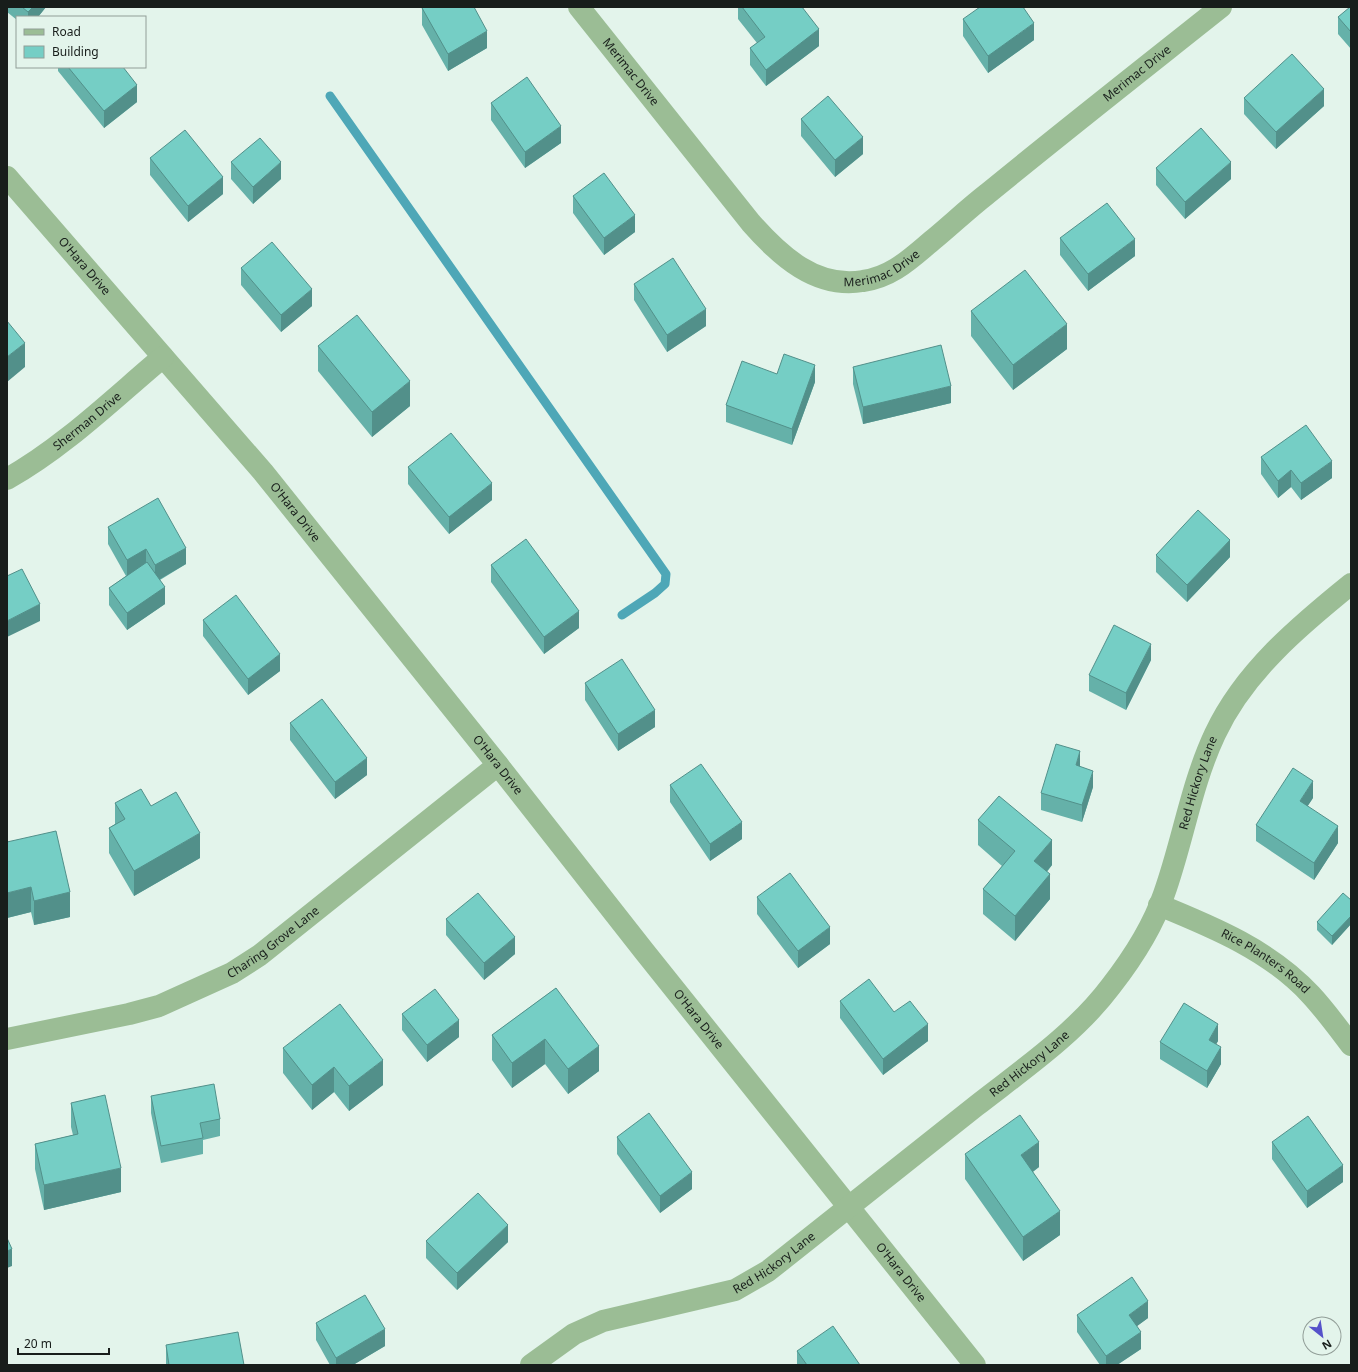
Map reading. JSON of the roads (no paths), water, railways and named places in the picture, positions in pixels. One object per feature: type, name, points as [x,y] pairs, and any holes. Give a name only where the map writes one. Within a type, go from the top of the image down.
[{"type":"street","name":"Merimac Drive","points":[[579,7],[770,245],[784,258],[812,275],[840,283],[862,282],[883,277],[900,268],[993,189],[1221,7]]},
{"type":"street","name":"O'Hara Drive","points":[[7,176],[263,472],[975,1365]]},
{"type":"street","name":"Sherman Drive","points":[[7,479],[25,469],[67,438],[163,357]]},
{"type":"street","name":"Red Hickory Lane","points":[[531,1365],[574,1334],[603,1321],[735,1290],[753,1281],[768,1271],[1040,1055],[1085,1015],[1115,981],[1142,939],[1159,905],[1200,771],[1216,732],[1253,676],[1276,649],[1306,621],[1351,584]]},
{"type":"street","name":"Charing Grove Lane","points":[[7,1039],[129,1014],[159,1006],[232,973],[260,955],[498,765]]},
{"type":"street","name":"Rice Planters Road","points":[[1159,905],[1202,922],[1250,948],[1285,971],[1311,994],[1351,1045]]},
{"type":"waterway","points":[[330,96],[666,574],[665,584],[655,593],[622,615]]}]
